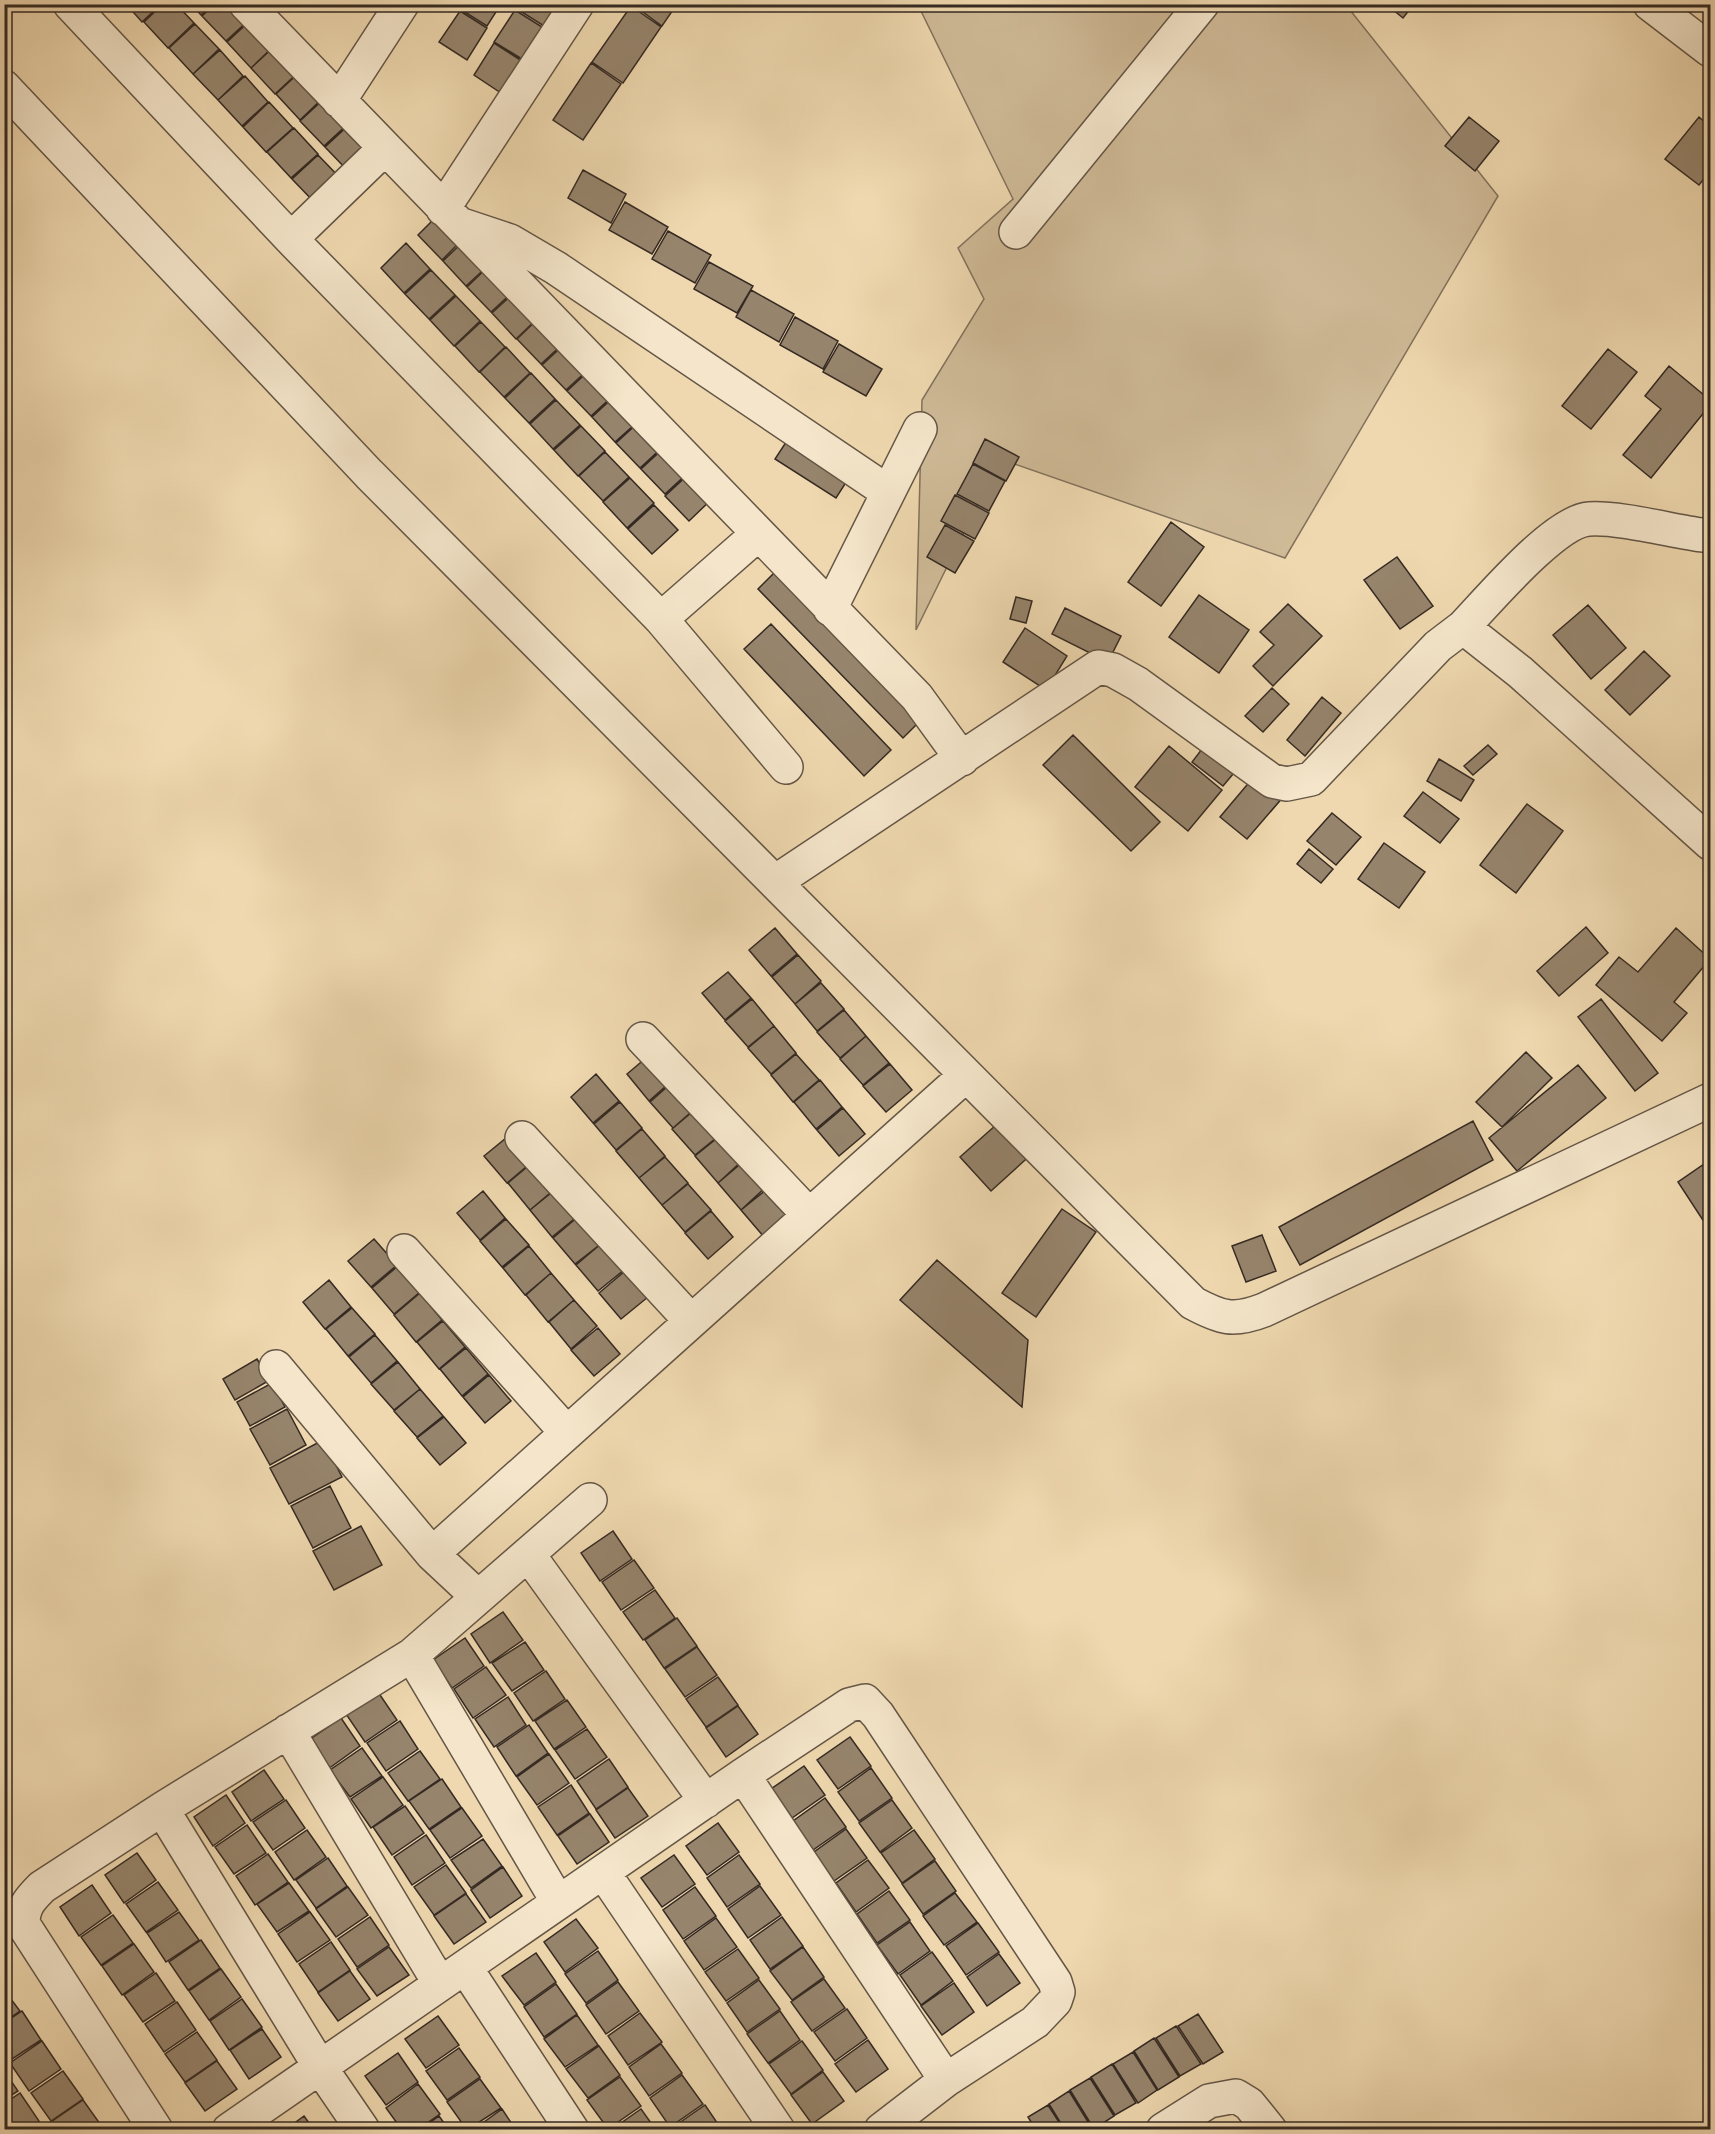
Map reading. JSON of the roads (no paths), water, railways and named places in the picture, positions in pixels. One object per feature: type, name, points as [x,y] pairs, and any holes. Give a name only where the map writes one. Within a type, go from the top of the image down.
[{"type":"street","points":[[70,4],[291,239],[661,619],[786,767]]},
{"type":"street","points":[[246,4],[917,697],[962,759]]},
{"type":"street","points":[[339,101],[402,4]]},
{"type":"street","points":[[451,217],[577,4]]},
{"type":"street","points":[[1017,232],[1202,4]]},
{"type":"street","points":[[1650,4],[1710,50]]},
{"type":"street","points":[[4,87],[369,474],[1193,1303],[1217,1316],[1242,1319],[1710,1100]]},
{"type":"street","points":[[291,239],[385,148]]},
{"type":"street","points":[[451,217],[510,241],[556,268],[888,492]]},
{"type":"street","points":[[830,609],[921,429]]},
{"type":"street","points":[[775,882],[1098,667],[1113,670],[1138,684],[1272,781],[1302,783],[1311,779],[1438,645],[1463,627],[1550,539],[1569,525],[1589,519],[1702,535],[1710,534]]},
{"type":"street","points":[[661,619],[758,534]]},
{"type":"street","points":[[1463,627],[1520,672],[1710,843]]},
{"type":"street","points":[[643,1039],[809,1215]]},
{"type":"street","points":[[432,1554],[966,1075]]},
{"type":"street","points":[[522,1138],[691,1321]]},
{"type":"street","points":[[404,1251],[567,1433]]},
{"type":"street","points":[[276,1367],[432,1554],[478,1597]]},
{"type":"street","points":[[151,2128],[23,1924],[23,1911],[28,1901],[42,1887],[162,1809],[412,1655],[590,1500]]},
{"type":"street","points":[[528,1554],[706,1801]]},
{"type":"street","points":[[412,1655],[558,1902]]},
{"type":"street","points":[[229,2130],[743,1775],[857,1702],[865,1701],[885,1724],[1055,1982],[1058,1992],[1055,2001],[1035,2022],[946,2080],[880,2130]]},
{"type":"street","points":[[288,1731],[453,1976],[572,2130]]},
{"type":"street","points":[[743,1775],[946,2080]]},
{"type":"street","points":[[162,1809],[320,2067],[363,2130]]},
{"type":"street","points":[[603,1872],[778,2130]]},
{"type":"street","points":[[1163,2130],[1209,2101],[1224,2096],[1236,2096],[1249,2104],[1270,2130]]}]
